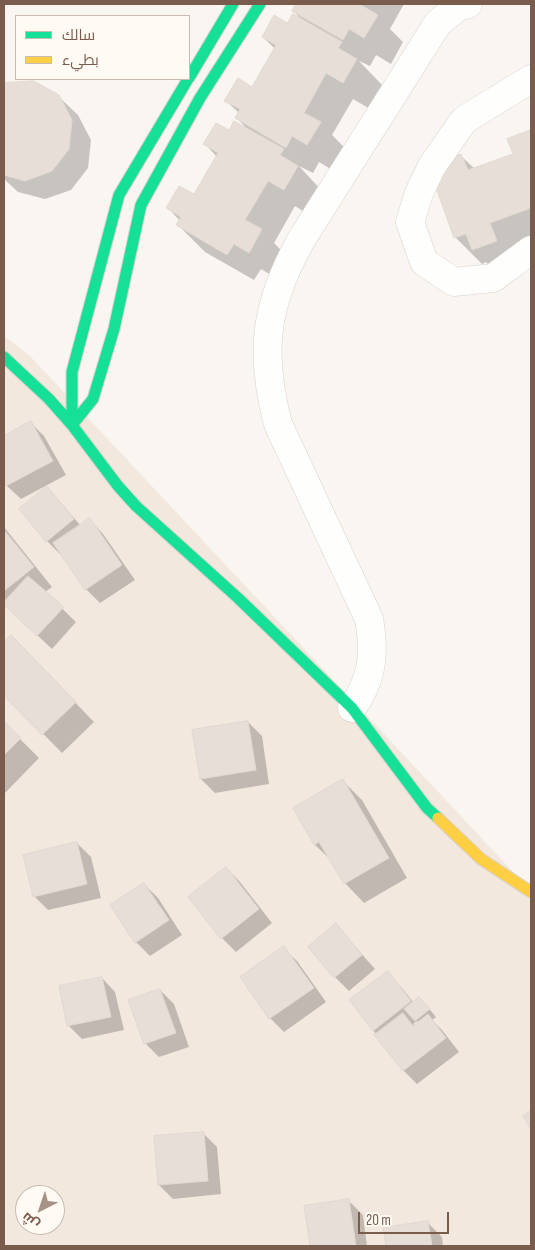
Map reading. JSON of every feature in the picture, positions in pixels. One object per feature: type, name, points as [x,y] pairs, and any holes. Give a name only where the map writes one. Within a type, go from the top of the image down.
[{"type":"street","points":[[190,75],[233,4]]},
{"type":"street","points":[[72,425],[93,399],[114,329],[141,205],[200,98],[260,4]]},
{"type":"street","points":[[352,708],[364,687],[372,659],[373,639],[369,619],[278,424],[270,393],[267,361],[268,330],[275,298],[285,268],[301,240],[438,23],[458,7],[468,4]]},
{"type":"street","points":[[531,79],[464,120],[432,166],[419,193],[410,222],[424,262],[454,282],[493,278],[531,250]]},
{"type":"street","points":[[72,425],[72,372],[119,195],[187,80]]},
{"type":"street","points":[[4,357],[42,392],[72,425],[99,462],[136,506],[238,598],[352,708],[427,808],[481,859],[531,892]]},
{"type":"shaded area","points":[[4,336],[29,355],[531,891],[531,1246],[4,1246]]},
{"type":"building","points":[[296,4],[362,4],[378,15],[364,38],[349,29],[343,40],[292,11]]},
{"type":"building","points":[[293,14],[342,42],[338,48],[357,59],[343,83],[326,73],[304,113],[321,122],[307,145],[292,136],[286,148],[235,118],[240,109],[224,101],[238,78],[252,87],[276,45],[262,37],[274,15],[287,23]]},
{"type":"building","points":[[34,81],[59,95],[72,120],[69,149],[52,171],[25,181],[4,175],[4,83]]},
{"type":"building","points":[[234,121],[284,149],[280,155],[298,166],[284,190],[268,181],[245,220],[262,229],[249,253],[234,244],[227,255],[176,225],[181,217],[166,208],[179,186],[194,194],[218,153],[203,144],[216,123],[229,130]]},
{"type":"building","points":[[531,130],[531,208],[490,223],[497,241],[472,250],[466,234],[454,238],[434,182],[443,179],[437,163],[461,154],[468,170],[513,154],[507,139]]},
{"type":"building","points":[[31,421],[53,461],[6,486],[4,482],[4,436]]},
{"type":"building","points":[[47,486],[74,519],[46,542],[19,509]]},
{"type":"building","points":[[90,518],[122,565],[85,590],[53,543]]},
{"type":"building","points":[[4,530],[34,567],[4,591]]},
{"type":"building","points":[[28,576],[64,607],[37,636],[4,605],[4,602]]},
{"type":"building","points":[[11,635],[76,702],[42,735],[4,696],[4,642]]},
{"type":"building","points":[[4,721],[21,738],[4,755]]},
{"type":"building","points":[[248,721],[256,770],[200,779],[192,730]]},
{"type":"building","points":[[343,779],[389,858],[344,884],[319,842],[314,845],[293,808]]},
{"type":"building","points":[[77,842],[87,884],[33,897],[23,855]]},
{"type":"building","points":[[226,867],[259,909],[221,939],[188,897]]},
{"type":"building","points":[[144,883],[169,920],[135,943],[110,905]]},
{"type":"building","points":[[336,923],[362,955],[334,978],[308,947]]},
{"type":"building","points":[[284,946],[314,988],[269,1019],[240,977]]},
{"type":"building","points":[[388,971],[411,1001],[373,1031],[349,1000]]},
{"type":"building","points":[[102,977],[111,1017],[67,1026],[59,986]]},
{"type":"building","points":[[160,989],[176,1033],[144,1044],[128,1000]]},
{"type":"building","points":[[419,997],[430,1009],[415,1021],[404,1009]]},
{"type":"building","points":[[403,1013],[413,1026],[428,1014],[446,1038],[403,1071],[374,1035]]},
{"type":"building","points":[[531,1111],[531,1129],[523,1116]]},
{"type":"building","points":[[204,1132],[208,1181],[158,1185],[154,1136]]},
{"type":"building","points":[[349,1199],[356,1246],[310,1246],[304,1206]]},
{"type":"building","points":[[428,1221],[432,1246],[386,1246],[383,1228]]},
{"type":"traffic: fast","points":[[190,76],[233,4]]},
{"type":"traffic: fast","points":[[72,425],[93,399],[114,329],[141,205],[200,98],[260,4]]},
{"type":"traffic: fast","points":[[72,425],[72,372],[119,195],[187,80]]},
{"type":"traffic: fast","points":[[4,357],[49,399],[136,506],[238,598],[352,708],[427,808],[438,818]]},
{"type":"traffic: slow","points":[[438,818],[481,859],[531,892]]}]
